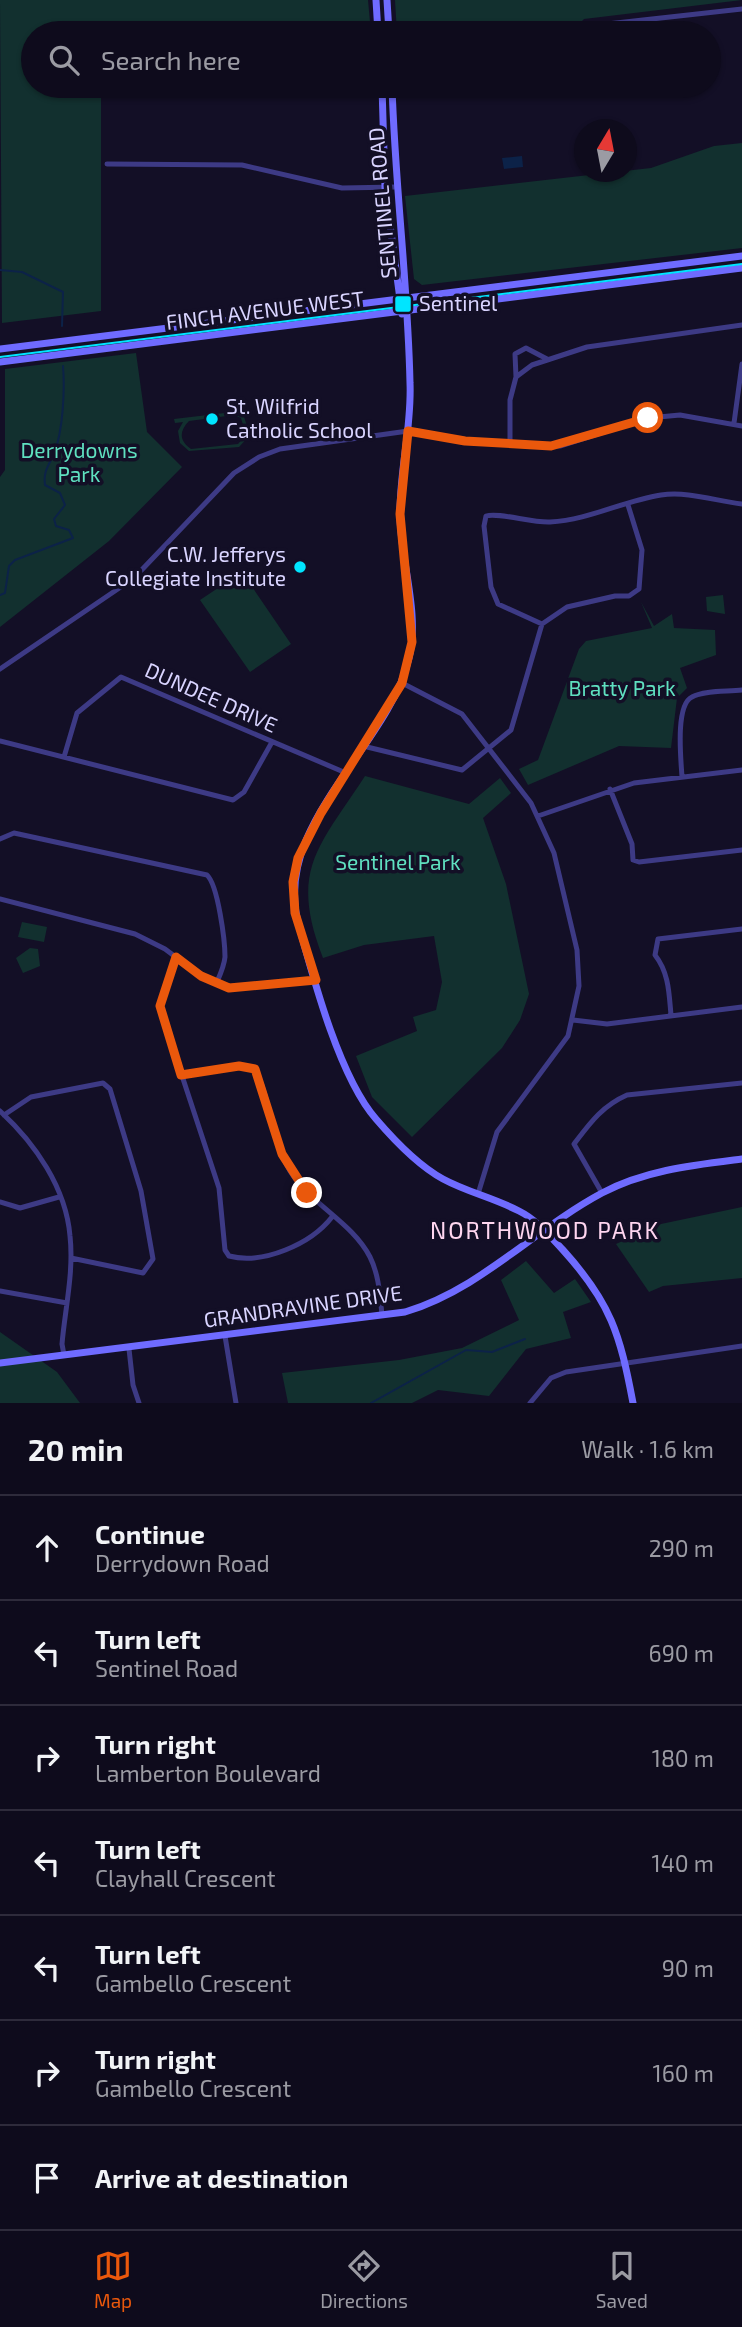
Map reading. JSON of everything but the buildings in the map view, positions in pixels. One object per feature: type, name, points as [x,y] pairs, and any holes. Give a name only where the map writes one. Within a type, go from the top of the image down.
[{"type":"street","points":[[376,0],[377,21]]},
{"type":"street","points":[[387,0],[388,21]]},
{"type":"street","points":[[634,21],[742,9]]},
{"type":"street","name":"SENTINEL ROAD","points":[[382,98],[384,188],[398,297],[404,314],[411,388],[400,514],[412,642],[402,683],[304,842],[294,875],[295,913],[344,1066],[367,1108],[430,1171],[523,1213],[545,1231],[587,1277],[603,1300],[615,1326],[633,1403]]},
{"type":"street","name":"SENTINEL ROAD","points":[[392,98],[396,187],[408,296],[404,314]]},
{"type":"street","points":[[107,164],[238,165],[341,188],[396,187]]},
{"type":"street","name":"FINCH AVENUE WEST","points":[[0,349],[742,256]]},
{"type":"street","name":"FINCH AVENUE WEST","points":[[0,362],[404,314],[742,268]]},
{"type":"street","points":[[516,377],[532,365],[547,359],[599,345],[742,325]]},
{"type":"street","points":[[510,444],[510,400],[516,377],[515,354],[526,348],[547,359]]},
{"type":"street","points":[[734,423],[742,364]]},
{"type":"street","points":[[0,669],[134,578],[246,464],[291,446],[408,431],[465,441],[560,446],[648,418],[680,415],[742,426]]},
{"type":"street","points":[[542,624],[498,604],[491,587],[485,517],[494,514],[533,523],[569,521],[675,494],[742,504]]},
{"type":"street","points":[[363,745],[462,770],[491,750],[514,726],[542,624],[566,607],[636,593],[642,550],[628,505]]},
{"type":"street","name":"DUNDEE DRIVE","points":[[64,757],[77,713],[121,677],[346,773]]},
{"type":"street","points":[[402,683],[458,711],[491,750],[538,816],[559,868],[577,950],[579,986],[573,1020],[562,1045],[511,1108],[496,1132],[478,1194]]},
{"type":"street","points":[[682,777],[680,741],[686,702],[693,696],[742,690]]},
{"type":"street","points":[[0,741],[233,800],[244,792],[272,742]]},
{"type":"street","points":[[538,816],[610,789],[742,770]]},
{"type":"street","points":[[610,789],[632,844],[634,860],[639,862],[742,850]]},
{"type":"street","points":[[0,839],[14,833],[207,875],[215,887],[225,952],[224,965],[216,984]]},
{"type":"street","points":[[0,899],[135,934],[216,984],[229,988],[316,980]]},
{"type":"street","points":[[671,1015],[667,979],[663,965],[655,955],[658,939],[742,929]]},
{"type":"street","points":[[176,957],[160,1006],[219,1188],[225,1250],[229,1256],[265,1254],[296,1245],[309,1239],[332,1217]]},
{"type":"street","points":[[573,1020],[607,1024],[742,1007]]},
{"type":"street","points":[[181,1075],[239,1066],[255,1069],[289,1169],[304,1190],[360,1242],[371,1259],[378,1283],[382,1315]]},
{"type":"street","points":[[64,1356],[62,1344],[71,1258],[69,1230],[59,1197],[33,1145],[2,1113],[31,1097],[103,1083],[110,1089],[141,1191],[153,1259],[144,1273],[71,1258]]},
{"type":"street","points":[[602,1193],[574,1144],[597,1115],[612,1102],[627,1096],[742,1083]]},
{"type":"street","name":"GRANDRAVINE DRIVE","points":[[0,1363],[129,1349],[405,1312],[448,1296],[602,1193],[626,1182],[678,1167],[742,1159]]},
{"type":"street","points":[[0,1202],[20,1208],[59,1197]]},
{"type":"street","points":[[0,1291],[67,1303]]},
{"type":"street","points":[[225,1336],[236,1403]]},
{"type":"street","points":[[530,1403],[551,1378],[566,1372],[742,1346]]},
{"type":"street","points":[[129,1349],[133,1385],[139,1403]]},
{"type":"green space","points":[[0,0],[368,0],[370,21],[21,21],[21,98],[101,98],[101,311],[2,323]]},
{"type":"green space","points":[[395,0],[742,0],[582,21],[396,21]]},
{"type":"green space","points":[[742,143],[742,248],[422,285],[414,279],[405,196],[574,177],[574,182],[637,182],[637,170],[651,168],[714,146]]},
{"type":"green space","name":"Derrydowns Park","points":[[136,353],[147,432],[182,467],[109,541],[0,627],[0,477],[5,470],[5,369]]},
{"type":"green space","points":[[233,412],[244,417],[250,435],[239,447],[189,451],[180,443],[178,431],[183,422],[175,423],[174,419]],"holes":[[[234,415],[241,418],[246,435],[238,444],[191,449],[182,439],[183,428],[189,421]]]},
{"type":"green space","points":[[242,572],[291,644],[250,672],[200,600]]},
{"type":"green space","points":[[723,595],[725,614],[707,611],[706,597]]},
{"type":"green space","name":"Bratty Park","points":[[641,602],[654,626],[672,614],[674,628],[715,630],[716,655],[680,668],[687,688],[677,698],[671,748],[619,746],[528,785],[519,769],[538,760],[579,649],[586,641],[652,628]]},
{"type":"green space","name":"Sentinel Park","points":[[365,776],[469,804],[500,778],[511,793],[483,818],[506,884],[529,994],[520,1020],[502,1048],[412,1137],[372,1097],[356,1056],[417,1031],[413,1017],[436,1010],[442,982],[434,936],[364,945],[323,958],[313,928],[309,903],[309,881],[322,842]]},
{"type":"green space","points":[[22,922],[47,927],[44,942],[18,937]]},
{"type":"green space","points":[[30,948],[38,949],[40,966],[23,973],[16,958]]},
{"type":"green space","points":[[742,1207],[742,1278],[663,1286],[649,1292],[616,1244],[661,1224]]},
{"type":"green space","points":[[526,1261],[554,1293],[575,1279],[591,1302],[563,1312],[571,1338],[526,1349],[489,1396],[438,1390],[412,1403],[288,1403],[282,1373],[399,1360],[462,1348],[519,1320],[501,1280]]},
{"type":"green space","points":[[0,1332],[57,1372],[80,1403],[0,1403]]},
{"type":"water","points":[[522,156],[523,167],[504,169],[502,158]]},
{"type":"waterway","points":[[0,270],[22,272],[63,292],[62,326]]},
{"type":"waterway","points":[[0,595],[5,593],[9,566],[15,560],[73,538],[69,530],[56,526],[54,519],[65,505],[60,493],[45,485],[46,472],[54,454],[61,422],[63,366]]},
{"type":"waterway","points":[[371,1403],[466,1350],[492,1352],[525,1339]]},
{"type":"tram line","points":[[0,357],[742,264]]},
{"type":"place","name":"Sentinel","points":[[403,304]]},
{"type":"place","name":"St. Wilfrid Catholic School","points":[[212,419]]},
{"type":"place","name":"C.W. Jefferys Collegiate Institute","points":[[300,567]]},
{"type":"district","name":"NORTHWOOD PARK","points":[[545,1231]]},
{"type":"route","points":[[307,1193],[299,1185],[282,1154],[255,1069],[239,1066],[181,1075],[160,1006],[176,957],[201,976],[229,988],[316,980],[295,913],[294,875],[304,842],[402,683],[409,660],[412,626],[400,526],[400,496],[408,431],[465,441],[560,446],[648,418]]}]
